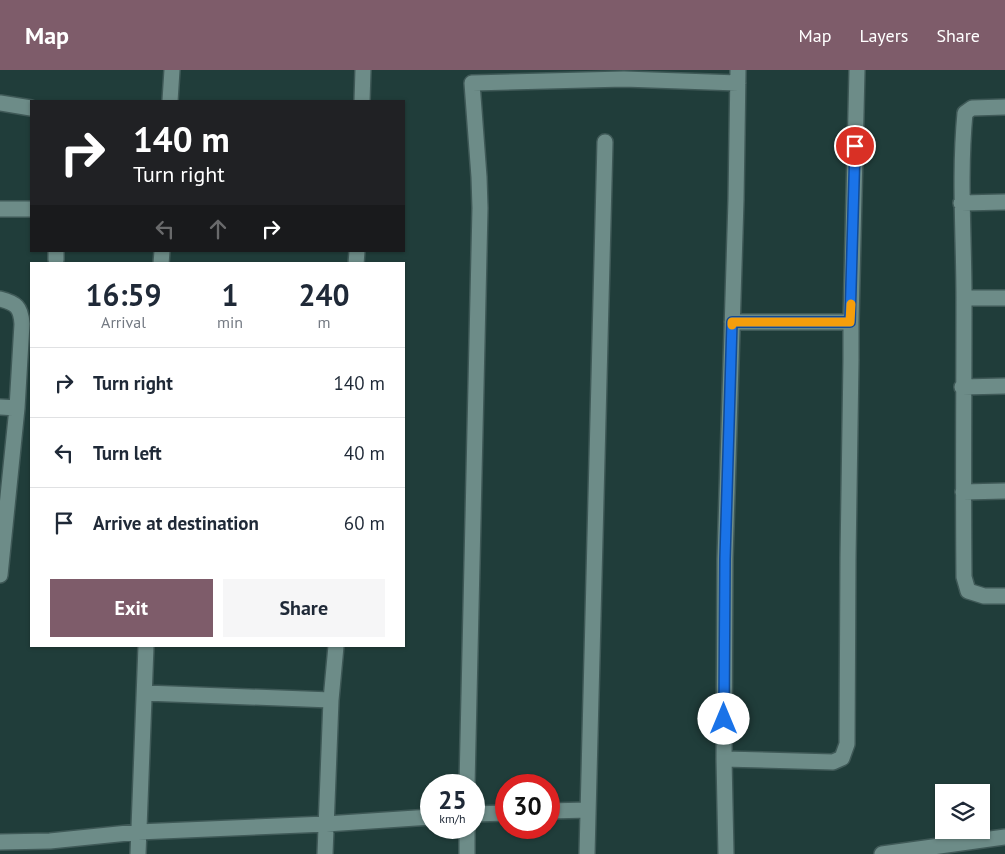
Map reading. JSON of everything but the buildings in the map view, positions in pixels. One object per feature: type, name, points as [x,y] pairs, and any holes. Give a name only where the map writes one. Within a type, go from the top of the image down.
[{"type":"street","points":[[170,100],[172,70]]},
{"type":"street","points":[[362,100],[363,70]]},
{"type":"street","points":[[724,759],[833,762],[839,760],[844,755],[848,732],[848,558],[852,360],[850,322],[857,70]]},
{"type":"street","points":[[467,774],[480,208],[472,76],[624,75],[738,77],[725,559],[724,759],[726,854]]},
{"type":"street","points":[[0,103],[30,108]]},
{"type":"street","points":[[1005,106],[977,107],[965,113],[961,203],[964,298],[962,387],[963,492],[966,586],[968,591],[975,594],[1005,596]]},
{"type":"street","points":[[587,854],[605,142]]},
{"type":"street","points":[[961,203],[1005,202]]},
{"type":"street","points":[[0,209],[30,209]]},
{"type":"street","points":[[964,298],[1005,298]]},
{"type":"street","points":[[0,299],[16,306],[21,312],[17,408],[0,575]]},
{"type":"street","points":[[732,322],[850,322]]},
{"type":"street","points":[[962,387],[1005,386]]},
{"type":"street","points":[[0,407],[17,408]]},
{"type":"street","points":[[963,492],[1005,491]]},
{"type":"street","points":[[138,854],[146,694],[146,647]]},
{"type":"street","points":[[325,854],[331,700],[336,647]]},
{"type":"street","points":[[146,694],[331,700]]},
{"type":"street","points":[[560,811],[588,810]]},
{"type":"street","points":[[0,842],[50,841],[138,832],[326,824],[420,818]]},
{"type":"street","points":[[882,854],[1005,837]]},
{"type":"street","points":[[467,839],[467,854]]},
{"type":"slow traffic","points":[[732,325],[732,322],[850,322],[851,304]]},
{"type":"route","points":[[724,719],[725,559],[732,322],[850,322],[855,146]]}]
